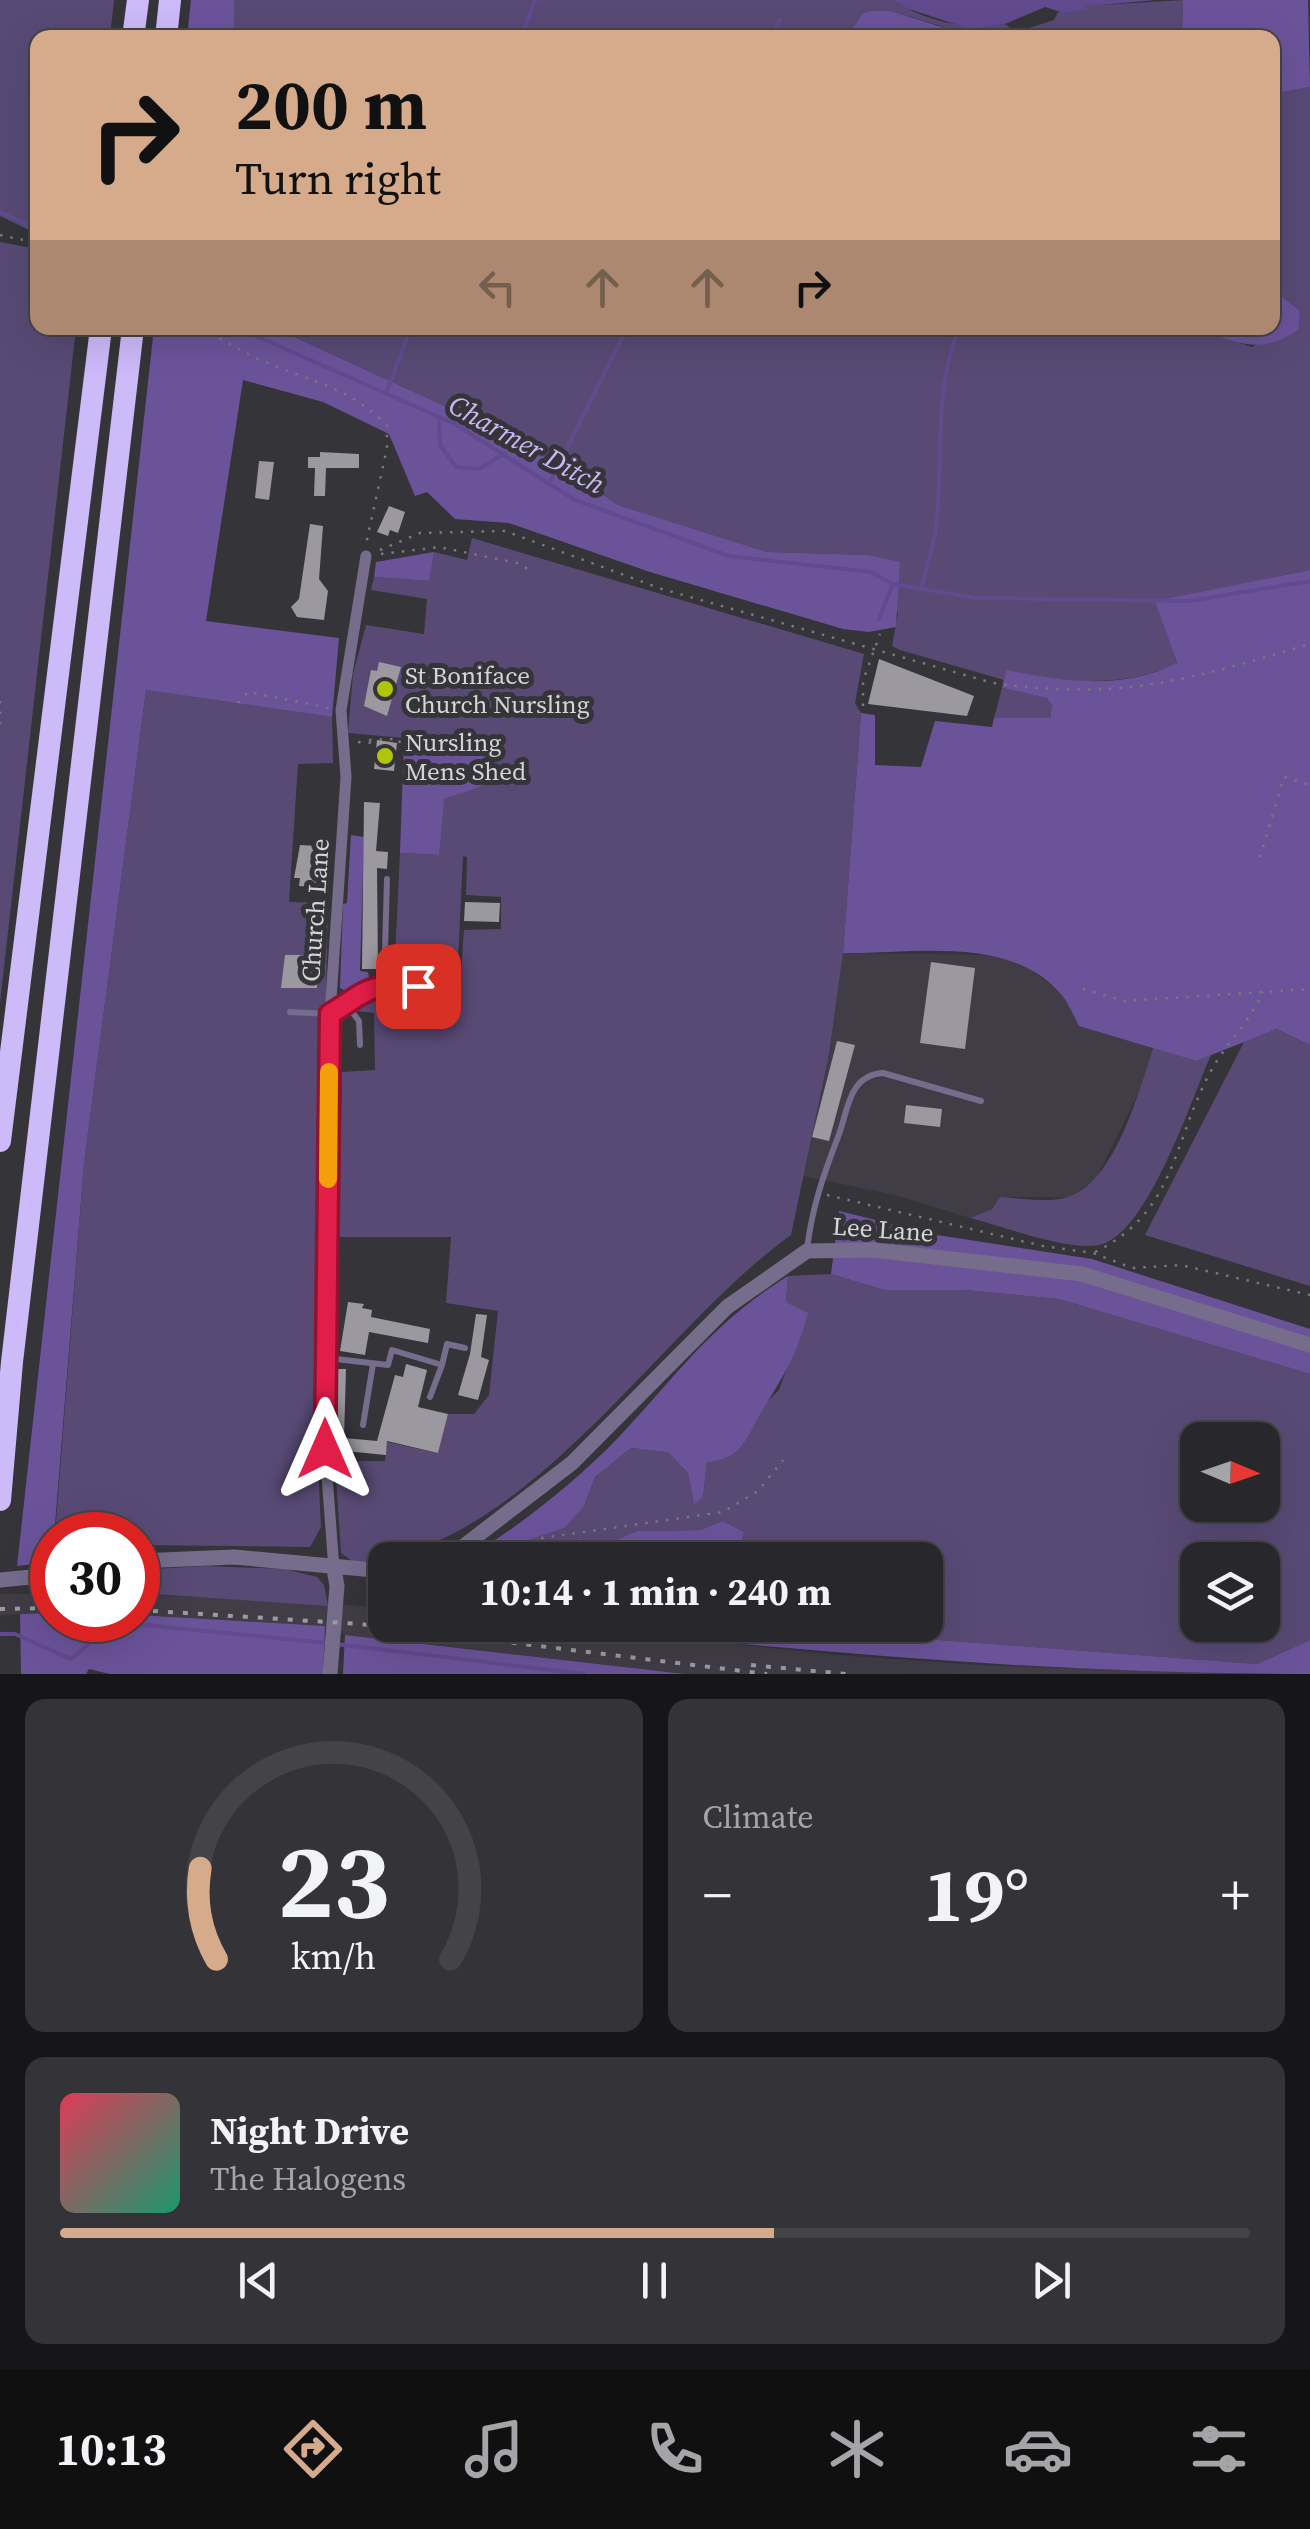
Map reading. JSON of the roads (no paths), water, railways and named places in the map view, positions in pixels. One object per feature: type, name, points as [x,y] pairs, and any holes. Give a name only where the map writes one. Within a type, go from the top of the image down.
[{"type":"highway","points":[[134,30],[138,0]]},
{"type":"highway","points":[[167,30],[170,0]]},
{"type":"highway","points":[[0,1141],[100,335]]},
{"type":"highway","points":[[0,1500],[12,1362],[132,335]]},
{"type":"street","name":"Church Lane","points":[[334,1568],[325,1449],[330,1014],[346,777],[341,710],[366,556]]},
{"type":"street","name":"Lee Lane","points":[[469,1542],[572,1463],[727,1307],[806,1250],[873,1250],[1082,1274],[1310,1345]]},
{"type":"street","points":[[160,1560],[234,1557],[368,1570]]},
{"type":"street","points":[[330,1668],[337,1586],[334,1568]]},
{"type":"street","points":[[0,1580],[30,1577]]},
{"type":"lane","points":[[384,985],[387,879]]},
{"type":"lane","points":[[290,1012],[330,1014],[359,991],[384,985],[418,986]]},
{"type":"lane","points":[[346,1004],[359,1021],[360,1045]]},
{"type":"lane","points":[[806,1250],[816,1192],[846,1107],[854,1088],[870,1074],[883,1073],[981,1101]]},
{"type":"lane","points":[[430,1397],[448,1344],[465,1348]]},
{"type":"lane","points":[[326,1358],[388,1366],[392,1350],[442,1365]]},
{"type":"lane","points":[[364,1425],[373,1364]]},
{"type":"waterway","points":[[524,30],[535,0]]},
{"type":"waterway","points":[[775,30],[780,20]]},
{"type":"waterway","name":"Charmer Ditch","points":[[0,212],[30,225]]},
{"type":"waterway","name":"Charmer Ditch","points":[[254,335],[455,424],[575,500],[729,556],[871,572],[893,584],[975,598],[1190,601],[1310,581]]},
{"type":"waterway","points":[[386,393],[408,335]]},
{"type":"waterway","points":[[551,480],[624,335]]},
{"type":"waterway","name":"Charmer Ditch","points":[[922,588],[936,527],[942,401],[957,335]]},
{"type":"waterway","points":[[439,418],[440,445],[456,467],[479,469],[505,453]]},
{"type":"waterway","points":[[879,619],[893,584]]},
{"type":"waterway","points":[[0,1634],[15,1634],[71,1659],[115,1622],[327,1643]]},
{"type":"waterway","points":[[336,1644],[584,1674]]},
{"type":"railway","points":[[0,1609],[30,1608]]},
{"type":"railway","points":[[160,1611],[360,1624],[767,1674]]},
{"type":"railway","points":[[751,1665],[846,1674]]},
{"type":"place","name":"St Boniface Church Nursling","points":[[385,689]]},
{"type":"place","name":"Nursling Mens Shed","points":[[385,756]]}]
